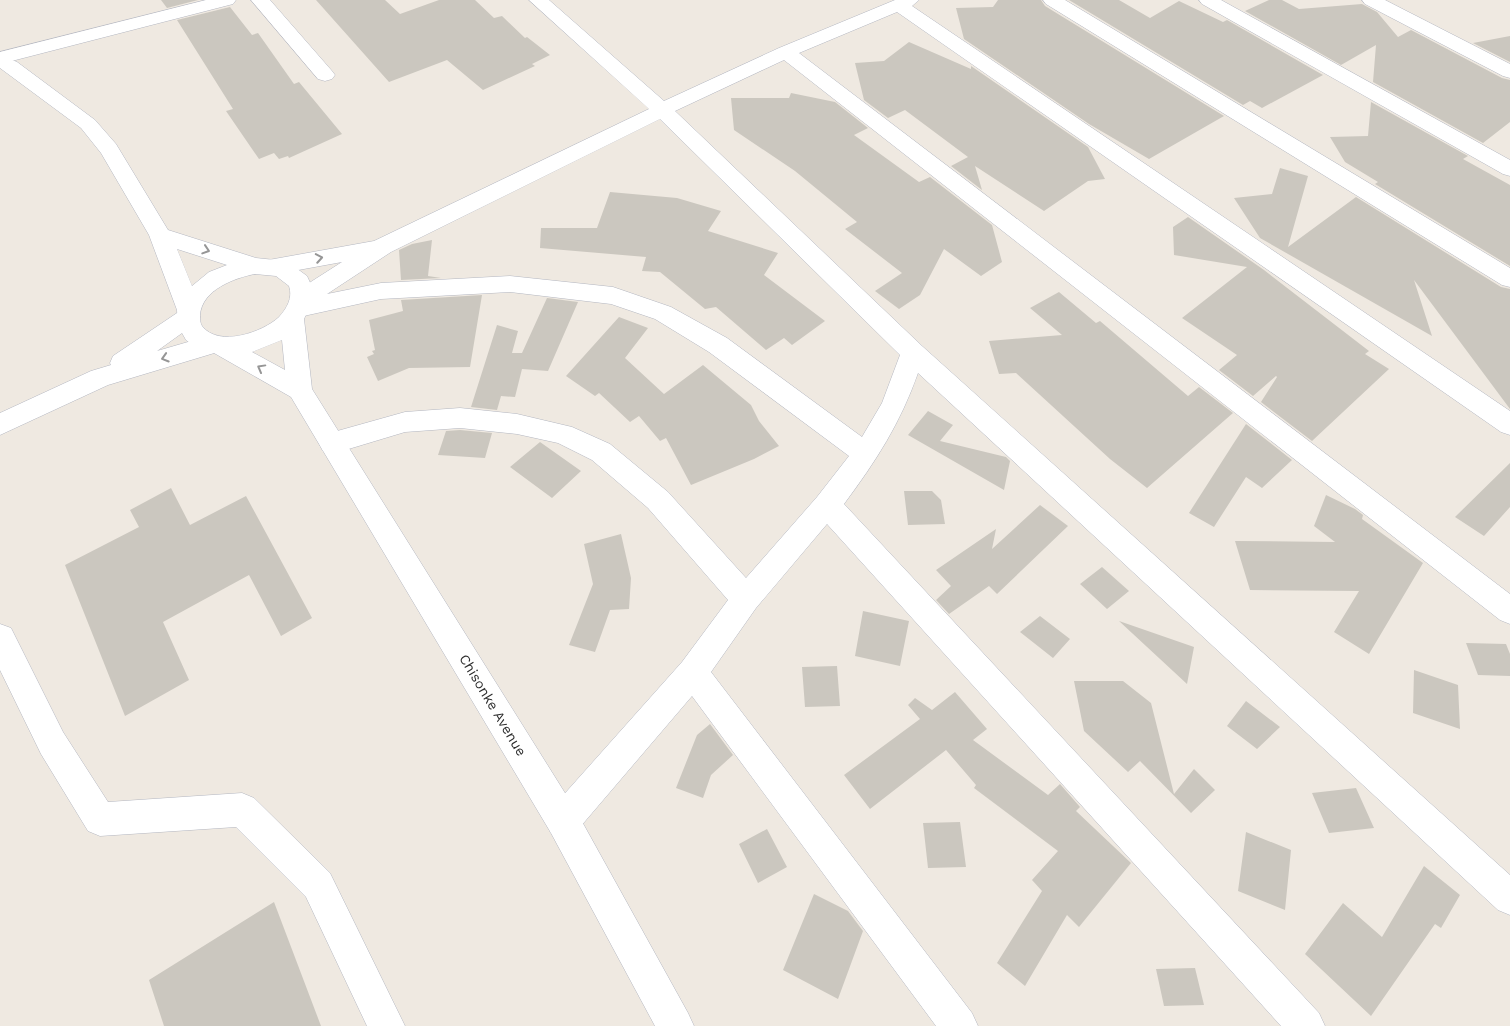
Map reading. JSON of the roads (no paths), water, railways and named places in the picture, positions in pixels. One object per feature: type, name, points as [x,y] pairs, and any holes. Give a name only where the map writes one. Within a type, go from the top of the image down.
[{"type":"street","points":[[0,60],[227,0]]},
{"type":"street","points":[[260,0],[325,75]]},
{"type":"street","points":[[538,0],[662,110],[913,353],[1510,898]]},
{"type":"street","points":[[1052,0],[1510,279]]},
{"type":"street","points":[[1208,0],[1510,169]]},
{"type":"street","points":[[1371,0],[1510,72]]},
{"type":"street","points":[[0,425],[100,378],[216,345],[240,346],[260,340],[278,331],[298,308],[383,246],[662,110],[786,52],[904,2],[1510,425]]},
{"type":"street","points":[[786,52],[1510,611]]},
{"type":"street","points":[[0,60],[88,124],[109,149],[160,235],[189,313]]},
{"type":"street","points":[[160,235],[263,266],[292,274],[302,289],[298,308],[300,390],[194,334],[189,326],[189,313],[194,299],[214,280],[241,268],[263,266],[383,246]]},
{"type":"street","points":[[298,308],[381,291],[510,284],[612,296],[663,313],[718,345],[866,454]]},
{"type":"street","points":[[100,378],[189,313]]},
{"type":"street","points":[[564,820],[693,672],[746,599],[827,505],[866,454],[894,405],[913,353]]},
{"type":"street","name":"Chisonke Avenue","points":[[300,390],[564,820],[675,1026]]},
{"type":"street","points":[[332,444],[405,422],[460,418],[518,424],[563,434],[601,452],[658,500],[746,599]]},
{"type":"street","points":[[827,505],[1306,1026]]},
{"type":"street","points":[[0,638],[52,743],[100,818],[242,810],[318,885],[386,1026]]},
{"type":"street","points":[[693,672],[959,1026]]}]
